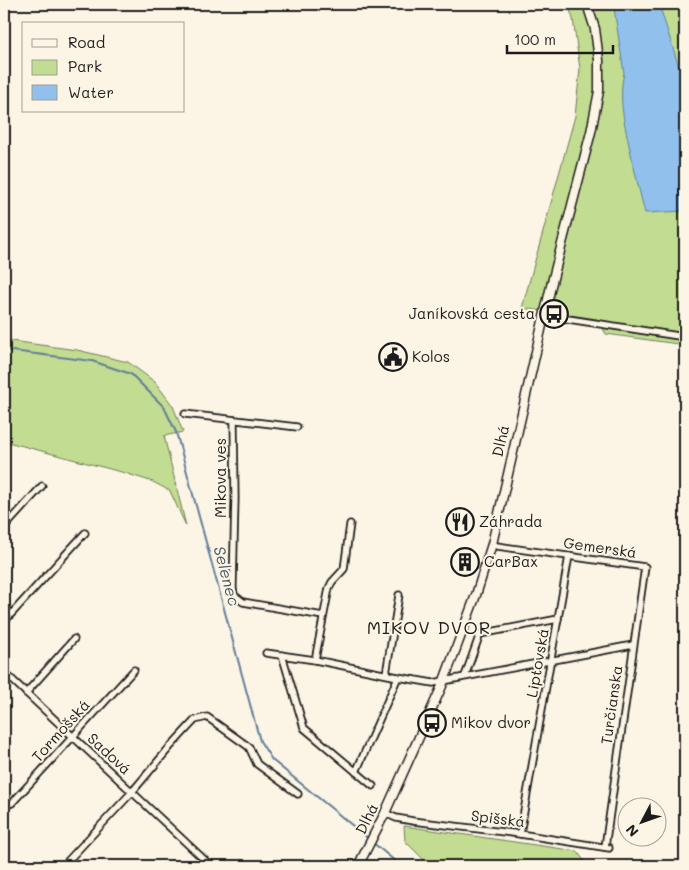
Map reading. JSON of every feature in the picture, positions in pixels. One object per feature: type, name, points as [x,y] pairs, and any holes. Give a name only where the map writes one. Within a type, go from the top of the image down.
[{"type":"street","name":"Dlhá","points":[[358,866],[385,813],[444,680],[476,595],[492,544],[551,286],[591,132],[599,91],[599,60],[595,29],[587,4]]},
{"type":"street","points":[[544,321],[555,317],[685,337]]},
{"type":"street","name":"Mikova ves","points":[[185,414],[297,427]]},
{"type":"street","name":"Mikova ves","points":[[234,420],[234,595],[243,602],[323,616]]},
{"type":"street","points":[[4,528],[42,486]]},
{"type":"street","points":[[315,660],[329,588],[344,568],[350,524]]},
{"type":"street","points":[[4,622],[85,533]]},
{"type":"street","name":"Gemerská","points":[[492,544],[644,567]]},
{"type":"street","name":"Liptovská","points":[[520,834],[569,556]]},
{"type":"street","name":"Turčianska","points":[[607,848],[644,567]]},
{"type":"street","points":[[386,674],[399,595]]},
{"type":"street","points":[[465,676],[480,634],[558,619]]},
{"type":"street","points":[[26,693],[74,639]]},
{"type":"street","points":[[266,653],[315,660],[433,683],[634,645]]},
{"type":"street","points":[[282,655],[304,728],[373,786]]},
{"type":"street","name":"Tormošská","points":[[4,806],[12,803],[134,670]]},
{"type":"street","name":"Sadová","points":[[4,672],[211,866]]},
{"type":"street","points":[[356,772],[398,677]]},
{"type":"street","points":[[132,792],[195,720],[207,717],[249,747],[257,764],[298,794]]},
{"type":"street","name":"Sadová","points":[[63,866],[132,792]]},
{"type":"street","name":"Spišská","points":[[385,813],[396,818],[413,821],[520,834],[607,848]]},
{"type":"green space","points":[[568,4],[685,4],[685,345],[606,334],[597,319],[522,308],[575,116],[580,69],[573,19]]},
{"type":"green space","points":[[4,340],[77,350],[128,362],[155,382],[173,406],[183,432],[164,436],[186,526],[170,491],[153,482],[4,441]]},
{"type":"green space","points":[[404,826],[577,851],[588,866],[430,866],[405,841]]},
{"type":"water","points":[[627,4],[659,4],[685,86],[685,211],[645,213],[622,109],[624,73],[614,8]]},
{"type":"waterway","name":"Selenec","points":[[4,350],[92,361],[131,374],[164,407],[176,432],[260,741],[272,760],[369,839]]},
{"type":"waterway","name":"Selenec","points":[[372,842],[401,866]]},
{"type":"place","name":"Janíkovská cesta","points":[[554,314]]},
{"type":"place","name":"Kolos","points":[[393,357]]},
{"type":"place","name":"Záhrada","points":[[460,522]]},
{"type":"place","name":"CarBax","points":[[465,562]]},
{"type":"place","name":"Mikov dvor","points":[[432,723]]},
{"type":"district","name":"MIKOV DVOR","points":[[429,628]]}]
